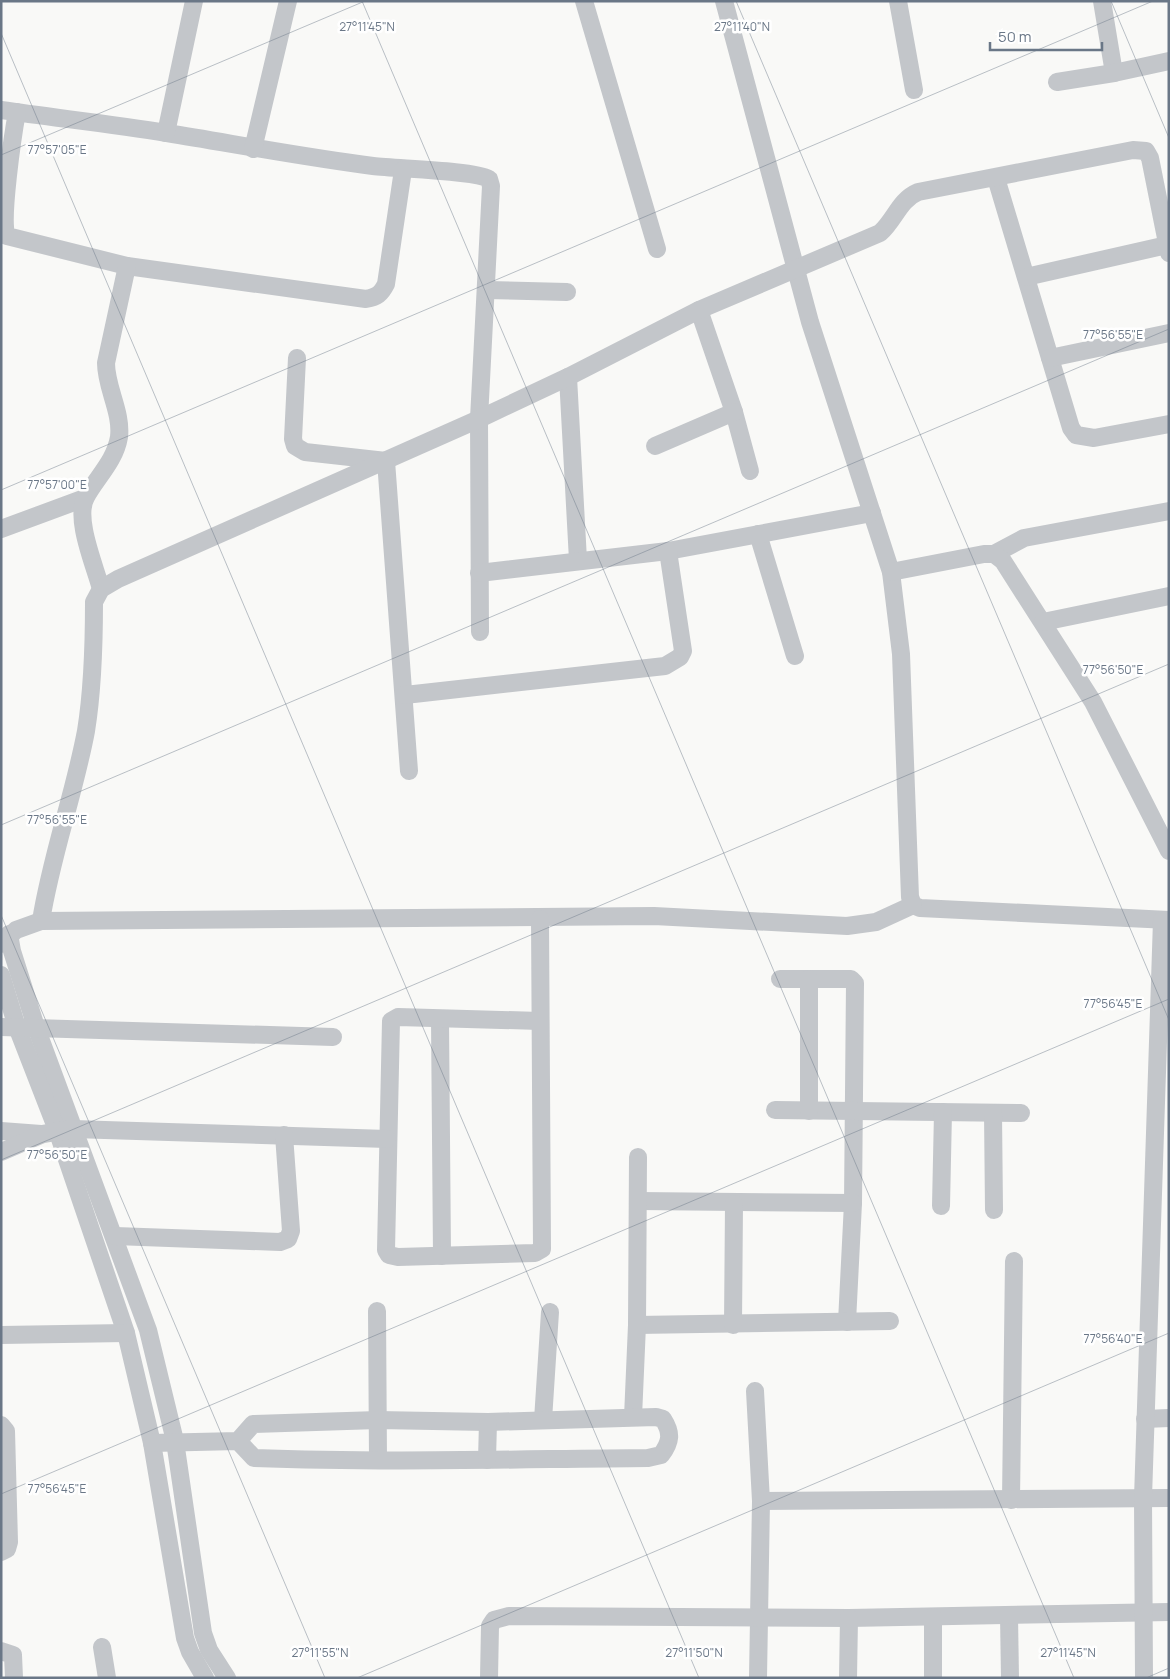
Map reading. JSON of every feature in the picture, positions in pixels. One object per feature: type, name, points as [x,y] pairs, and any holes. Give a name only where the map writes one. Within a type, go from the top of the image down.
[{"type":"street","points":[[166,133],[194,1]]},
{"type":"street","points":[[253,149],[288,1]]},
{"type":"street","points":[[584,1],[657,250]]},
{"type":"street","points":[[724,1],[767,155],[810,322],[891,572],[901,654],[910,897],[913,905],[920,908],[1165,920],[1145,1419],[1143,1498],[1144,1678]]},
{"type":"street","points":[[898,1],[914,90]]},
{"type":"street","points":[[1102,1],[1114,73]]},
{"type":"street","points":[[1057,82],[1114,73],[1169,61]]},
{"type":"street","points":[[403,170],[386,284],[382,293],[375,298],[366,299],[127,266],[7,236],[4,228],[9,111],[166,133],[253,149],[403,170],[476,174],[489,179],[491,186],[487,290],[479,419],[480,632]]},
{"type":"street","points":[[41,921],[46,892],[85,732],[91,691],[94,602],[101,589],[118,579],[479,419],[568,377],[700,310],[880,233],[890,224],[908,196],[918,192],[1133,150],[1146,151],[1150,158],[1168,249],[1026,277]]},
{"type":"street","points":[[996,178],[1068,420],[1076,435],[1094,438],[1169,424]]},
{"type":"street","points":[[101,589],[83,526],[82,513],[85,498],[109,463],[119,435],[119,424],[106,375],[106,363],[127,266]]},
{"type":"street","points":[[487,290],[567,292]]},
{"type":"street","points":[[700,310],[734,412],[750,470]]},
{"type":"street","points":[[1050,358],[1169,333]]},
{"type":"street","points":[[297,358],[293,439],[295,446],[305,452],[386,461]]},
{"type":"street","points":[[568,377],[578,560]]},
{"type":"street","points":[[655,446],[734,412]]},
{"type":"street","points":[[386,461],[405,695],[409,771]]},
{"type":"street","points":[[1,529],[85,498]]},
{"type":"street","points":[[994,554],[1024,538],[1169,511]]},
{"type":"street","points":[[479,573],[668,551],[872,513]]},
{"type":"street","points":[[758,534],[795,656]]},
{"type":"street","points":[[405,695],[665,666],[675,662],[683,651],[668,551]]},
{"type":"street","points":[[891,572],[984,554],[994,554],[1003,560],[1093,702],[1169,851]]},
{"type":"street","points":[[1043,622],[1169,596]]},
{"type":"street","points":[[206,1678],[190,1652],[185,1638],[152,1443],[126,1333],[58,1131],[36,1027],[12,951],[5,939],[41,921],[540,919],[654,916],[847,926],[876,922],[913,905]]},
{"type":"street","points":[[540,919],[542,1248],[535,1254],[398,1257],[389,1255],[386,1250],[389,1024],[393,1018],[398,1017],[440,1020],[540,1021]]},
{"type":"street","points":[[1,975],[9,1027],[58,1131],[115,1236],[148,1330],[175,1441],[204,1633],[209,1650],[227,1678]]},
{"type":"street","points":[[780,979],[851,979],[855,983],[853,1203],[848,1322]]},
{"type":"street","points":[[809,1111],[810,979]]},
{"type":"street","points":[[440,1020],[442,1256]]},
{"type":"street","points":[[9,1027],[333,1037]]},
{"type":"street","points":[[775,1110],[1021,1113]]},
{"type":"street","points":[[941,1206],[943,1112]]},
{"type":"street","points":[[994,1113],[994,1210]]},
{"type":"street","points":[[1,1152],[58,1131]]},
{"type":"street","points":[[1,1132],[284,1134],[387,1138]]},
{"type":"street","points":[[115,1236],[280,1242],[288,1239],[291,1232],[284,1134]]},
{"type":"street","points":[[632,1417],[637,1325],[638,1157]]},
{"type":"street","points":[[638,1201],[734,1204],[853,1203]]},
{"type":"street","points":[[733,1324],[734,1204]]},
{"type":"street","points":[[1011,1500],[1014,1261]]},
{"type":"street","points":[[377,1311],[378,1460]]},
{"type":"street","points":[[543,1420],[550,1312]]},
{"type":"street","points":[[637,1325],[890,1321]]},
{"type":"street","points":[[1,1335],[126,1333]]},
{"type":"street","points":[[755,1391],[761,1501],[758,1678]]},
{"type":"street","points":[[152,1443],[238,1441],[254,1424],[378,1420],[488,1422],[632,1417],[662,1419],[670,1429],[670,1439],[660,1455],[648,1458],[487,1460],[254,1458],[238,1441]]},
{"type":"street","points":[[1145,1419],[1169,1418]]},
{"type":"street","points":[[487,1460],[488,1422]]},
{"type":"street","points":[[1,1425],[6,1431],[9,1542],[7,1549],[1,1552]]},
{"type":"street","points":[[761,1501],[1169,1498]]},
{"type":"street","points":[[489,1678],[490,1626],[494,1620],[501,1618],[759,1616],[849,1618],[1169,1612]]},
{"type":"street","points":[[1009,1616],[1010,1678]]},
{"type":"street","points":[[933,1617],[933,1678]]},
{"type":"street","points":[[848,1678],[849,1618]]},
{"type":"street","points":[[102,1647],[107,1678]]},
{"type":"street","points":[[1,1651],[13,1655],[14,1678]]}]
